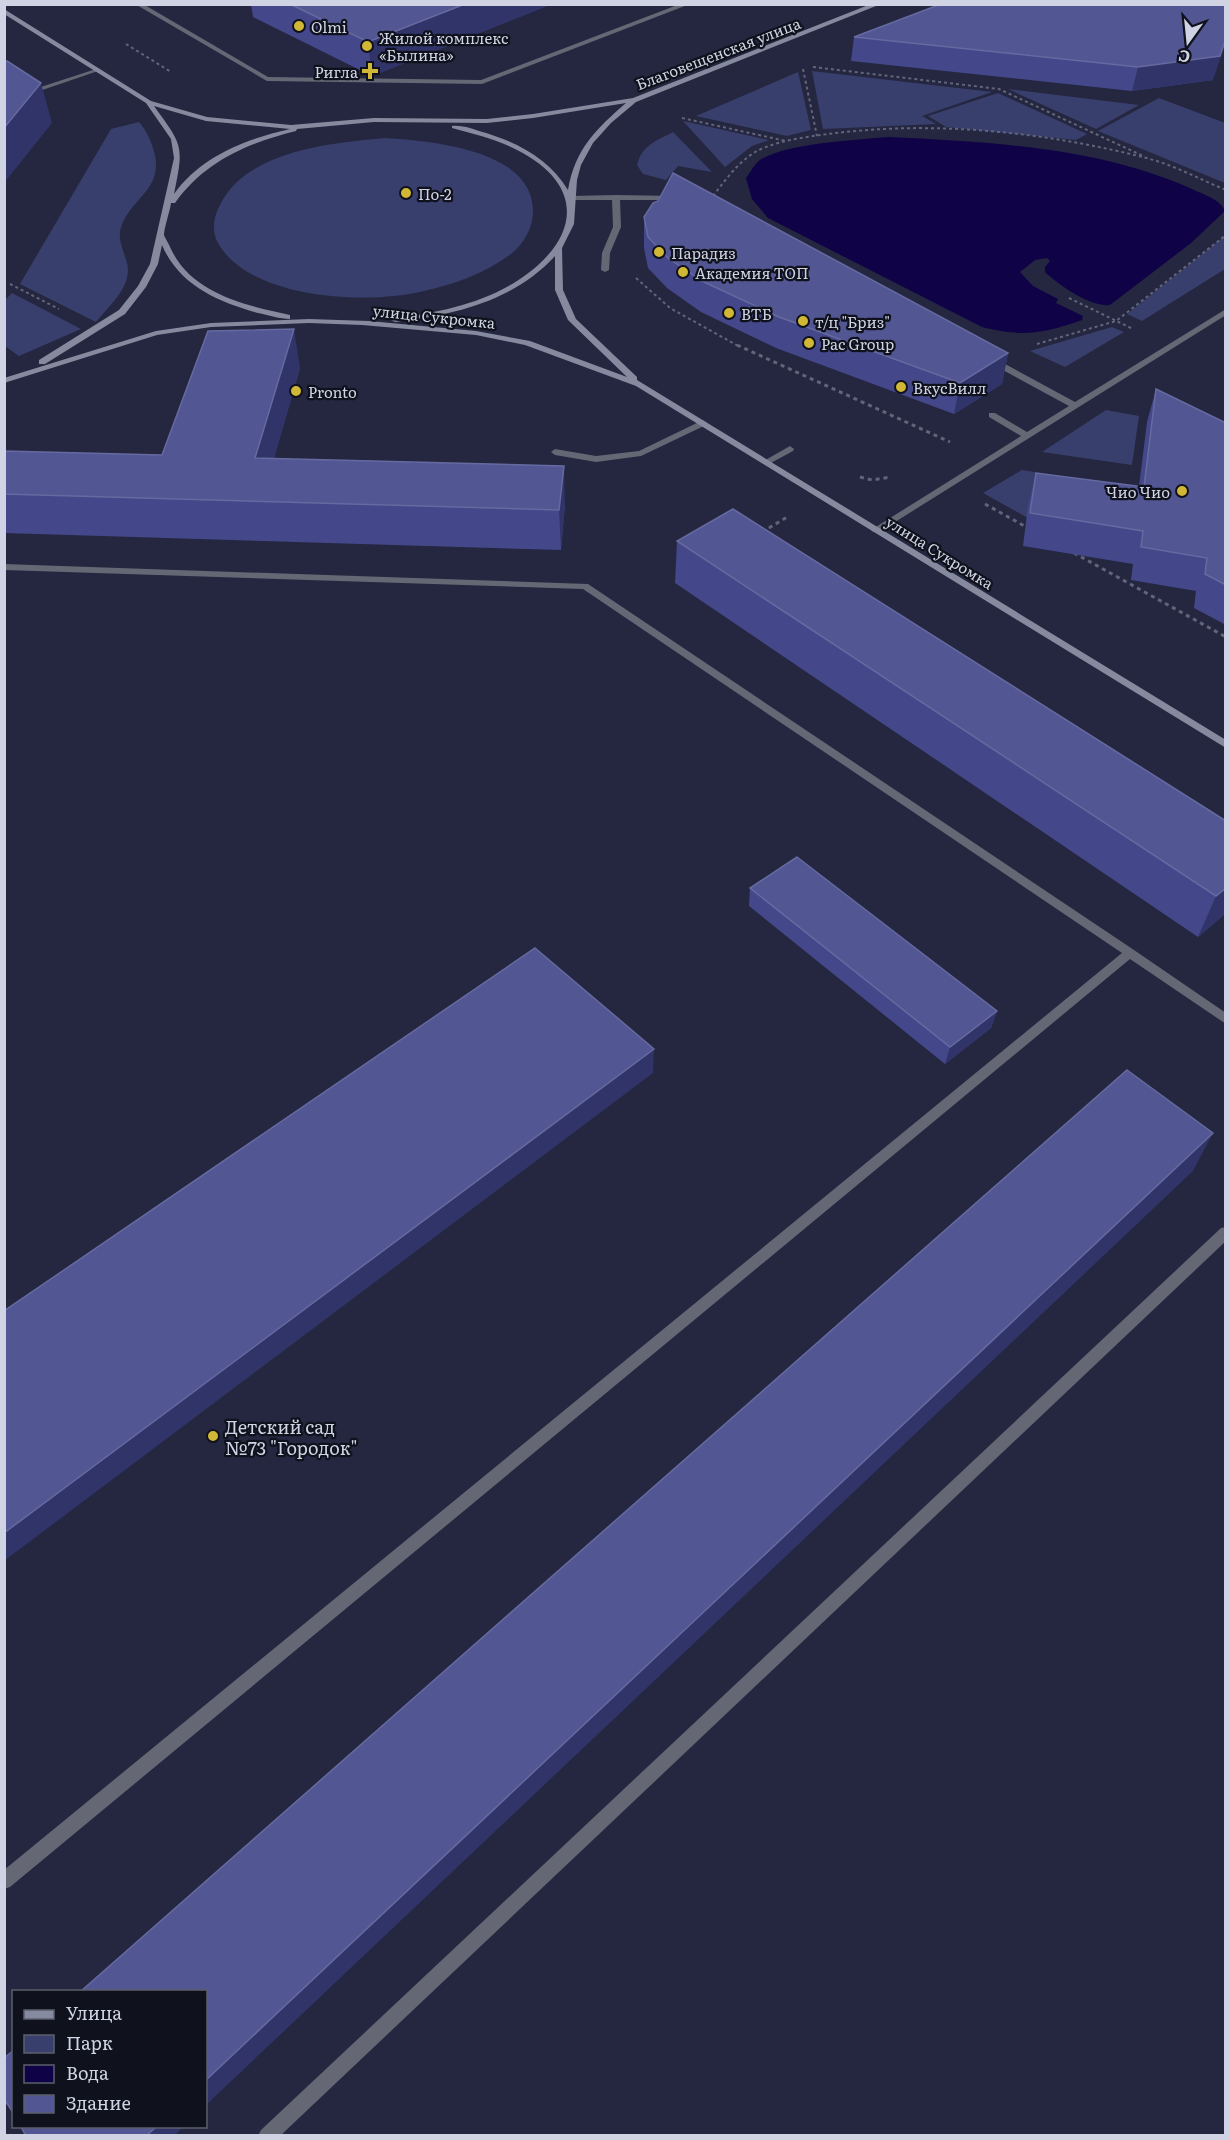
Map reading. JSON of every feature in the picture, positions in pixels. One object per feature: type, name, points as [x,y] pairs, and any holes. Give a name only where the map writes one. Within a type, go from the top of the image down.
[{"type":"main road","name":"Благовещенская улица","points":[[634,100],[878,4]]},
{"type":"main road","points":[[4,11],[149,102],[196,117],[244,125],[291,127],[374,120],[429,122],[533,116],[634,100]]},
{"type":"main road","points":[[4,381],[156,333],[211,325],[309,321],[363,323],[407,319],[457,309],[494,296],[530,276],[559,249],[571,225],[570,198],[582,149],[603,126],[634,100]]},
{"type":"main road","points":[[20,375],[122,312],[142,287],[154,264],[178,158],[174,139],[149,102]]},
{"type":"main road","points":[[429,122],[477,131],[513,144],[538,158],[561,180],[570,198]]},
{"type":"main road","points":[[165,211],[179,189],[198,171],[219,158],[251,143],[289,131],[333,123]]},
{"type":"main road","points":[[162,236],[168,255],[183,274],[212,295],[249,310],[309,321]]},
{"type":"main road","name":"улица Сукромка","points":[[559,249],[559,290],[572,320],[639,384]]},
{"type":"main road","name":"улица Сукромка","points":[[363,323],[476,333],[527,343],[639,384],[1226,745]]},
{"type":"lane","points":[[138,4],[267,79],[482,82],[687,4]]},
{"type":"lane","points":[[4,101],[98,70]]},
{"type":"lane","points":[[604,270],[606,253],[617,227],[616,197]]},
{"type":"lane","points":[[570,198],[686,198]]},
{"type":"lane","points":[[876,530],[1226,311]]},
{"type":"lane","points":[[982,355],[1076,406]]},
{"type":"lane","points":[[992,416],[1026,435]]},
{"type":"lane","points":[[555,452],[596,459],[641,453],[703,423]]},
{"type":"lane","points":[[766,462],[790,449]]},
{"type":"lane","points":[[4,567],[585,586],[1226,1020]]},
{"type":"lane","points":[[4,1881],[1130,953]]},
{"type":"lane","points":[[267,2136],[1226,1232]]},
{"type":"path","points":[[817,136],[803,66],[999,89],[1153,160],[1226,190]]},
{"type":"path","points":[[682,118],[690,114]]},
{"type":"path","points":[[673,116],[786,141]]},
{"type":"path","points":[[714,196],[736,166],[761,149],[786,141],[860,130],[930,129],[1004,134],[1092,145],[1153,160]]},
{"type":"path","points":[[708,194],[749,215]]},
{"type":"path","points":[[1037,344],[1116,321],[1226,235]]},
{"type":"path","points":[[628,270],[650,294],[685,319],[723,339],[950,442],[992,416]]},
{"type":"path","points":[[10,284],[67,313]]},
{"type":"path","points":[[1069,298],[1137,331]]},
{"type":"path","points":[[854,476],[872,480],[894,476]]},
{"type":"path","points":[[949,484],[1031,529]]},
{"type":"path","points":[[755,536],[795,512]]},
{"type":"path","points":[[1072,552],[1226,637]]},
{"type":"green space","points":[[812,71],[992,92],[922,116],[936,124],[823,129]]},
{"type":"green space","points":[[798,72],[811,130],[787,136],[696,116]]},
{"type":"green space","points":[[1008,89],[1139,105],[1096,129]]},
{"type":"green space","points":[[998,93],[1087,134],[1076,140],[946,127],[928,116]]},
{"type":"green space","points":[[1159,98],[1225,123],[1225,183],[1098,131]]},
{"type":"green space","points":[[683,121],[769,140],[752,146],[725,167]]},
{"type":"green space","points":[[139,122],[147,133],[154,151],[156,167],[154,177],[121,227],[120,241],[127,263],[127,280],[119,295],[96,322],[20,284],[111,129]]},
{"type":"green space","points":[[673,132],[712,172],[678,166],[666,180],[643,174],[637,165],[642,153],[650,144]]},
{"type":"green space","points":[[385,138],[427,142],[476,152],[517,174],[529,191],[533,212],[533,218],[524,240],[511,254],[491,267],[459,281],[424,291],[373,297],[312,294],[282,287],[256,277],[234,262],[218,243],[214,229],[218,209],[233,187],[250,172],[270,161],[293,153],[341,143]]},
{"type":"green space","points":[[1225,236],[1225,269],[1142,321],[1127,314]]},
{"type":"green space","points":[[12,293],[81,329],[19,356],[5,346],[5,300]]},
{"type":"green space","points":[[1112,327],[1124,332],[1065,367],[1030,351]]},
{"type":"green space","points":[[1106,410],[1139,416],[1132,465],[1042,452]]},
{"type":"green space","points":[[1022,470],[1111,484],[1100,558],[983,493]]},
{"type":"water","points":[[888,137],[965,141],[1081,155],[1156,175],[1192,189],[1219,203],[1225,211],[1191,243],[1110,305],[1093,303],[1075,294],[1045,272],[1045,267],[1050,261],[1047,258],[1035,260],[1020,272],[1033,286],[1058,299],[1056,303],[1083,316],[1082,320],[1044,331],[1021,333],[982,327],[768,218],[752,199],[746,178],[758,161],[772,154],[822,143]]},
{"type":"building","points":[[290,4],[465,4],[368,42]]},
{"type":"building","points":[[941,4],[1226,4],[1226,38],[1220,56],[1138,67],[854,37]]},
{"type":"building","points":[[7,61],[41,83],[4,128],[4,62]]},
{"type":"building","points":[[673,173],[1008,353],[960,383],[779,317],[702,281],[668,258],[648,237],[644,217],[653,203],[658,201]]},
{"type":"building","points":[[294,329],[255,458],[564,466],[559,510],[4,494],[4,451],[162,455],[208,331]]},
{"type":"building","points":[[1156,389],[1226,423],[1226,585],[1205,574],[1207,558],[1141,547],[1143,531],[1030,513],[1036,473],[1144,487]]},
{"type":"building","points":[[733,509],[1226,821],[1226,888],[1216,896],[677,541]]},
{"type":"building","points":[[797,857],[997,1011],[950,1047],[750,888]]},
{"type":"building","points":[[535,948],[654,1049],[4,1533],[4,1311]]},
{"type":"building","points":[[1127,1070],[1213,1133],[207,2079],[207,1990],[82,1990]]},
{"type":"building","points":[[12,2052],[12,2111],[4,2099],[4,2058]]},
{"type":"building","points":[[22,2128],[155,2128],[146,2136],[26,2136]]},
{"type":"place","name":"Olmi","points":[[299,26]]},
{"type":"place","name":"Жилой комплекс «Былина»","points":[[367,46]]},
{"type":"place","name":"Ригла","points":[[370,71]]},
{"type":"place","name":"По-2","points":[[406,193]]},
{"type":"place","name":"Парадиз","points":[[659,252]]},
{"type":"place","name":"Академия ТОП","points":[[683,272]]},
{"type":"place","name":"ВТБ","points":[[729,313]]},
{"type":"place","name":"т/ц \"Бриз\"","points":[[803,321]]},
{"type":"place","name":"Pac Group","points":[[809,343]]},
{"type":"place","name":"ВкусВилл","points":[[901,387]]},
{"type":"place","name":"Pronto","points":[[296,391]]},
{"type":"place","name":"Чио Чио","points":[[1182,491]]},
{"type":"place","name":"Детский сад №73 \"Городок\"","points":[[213,1436]]}]
